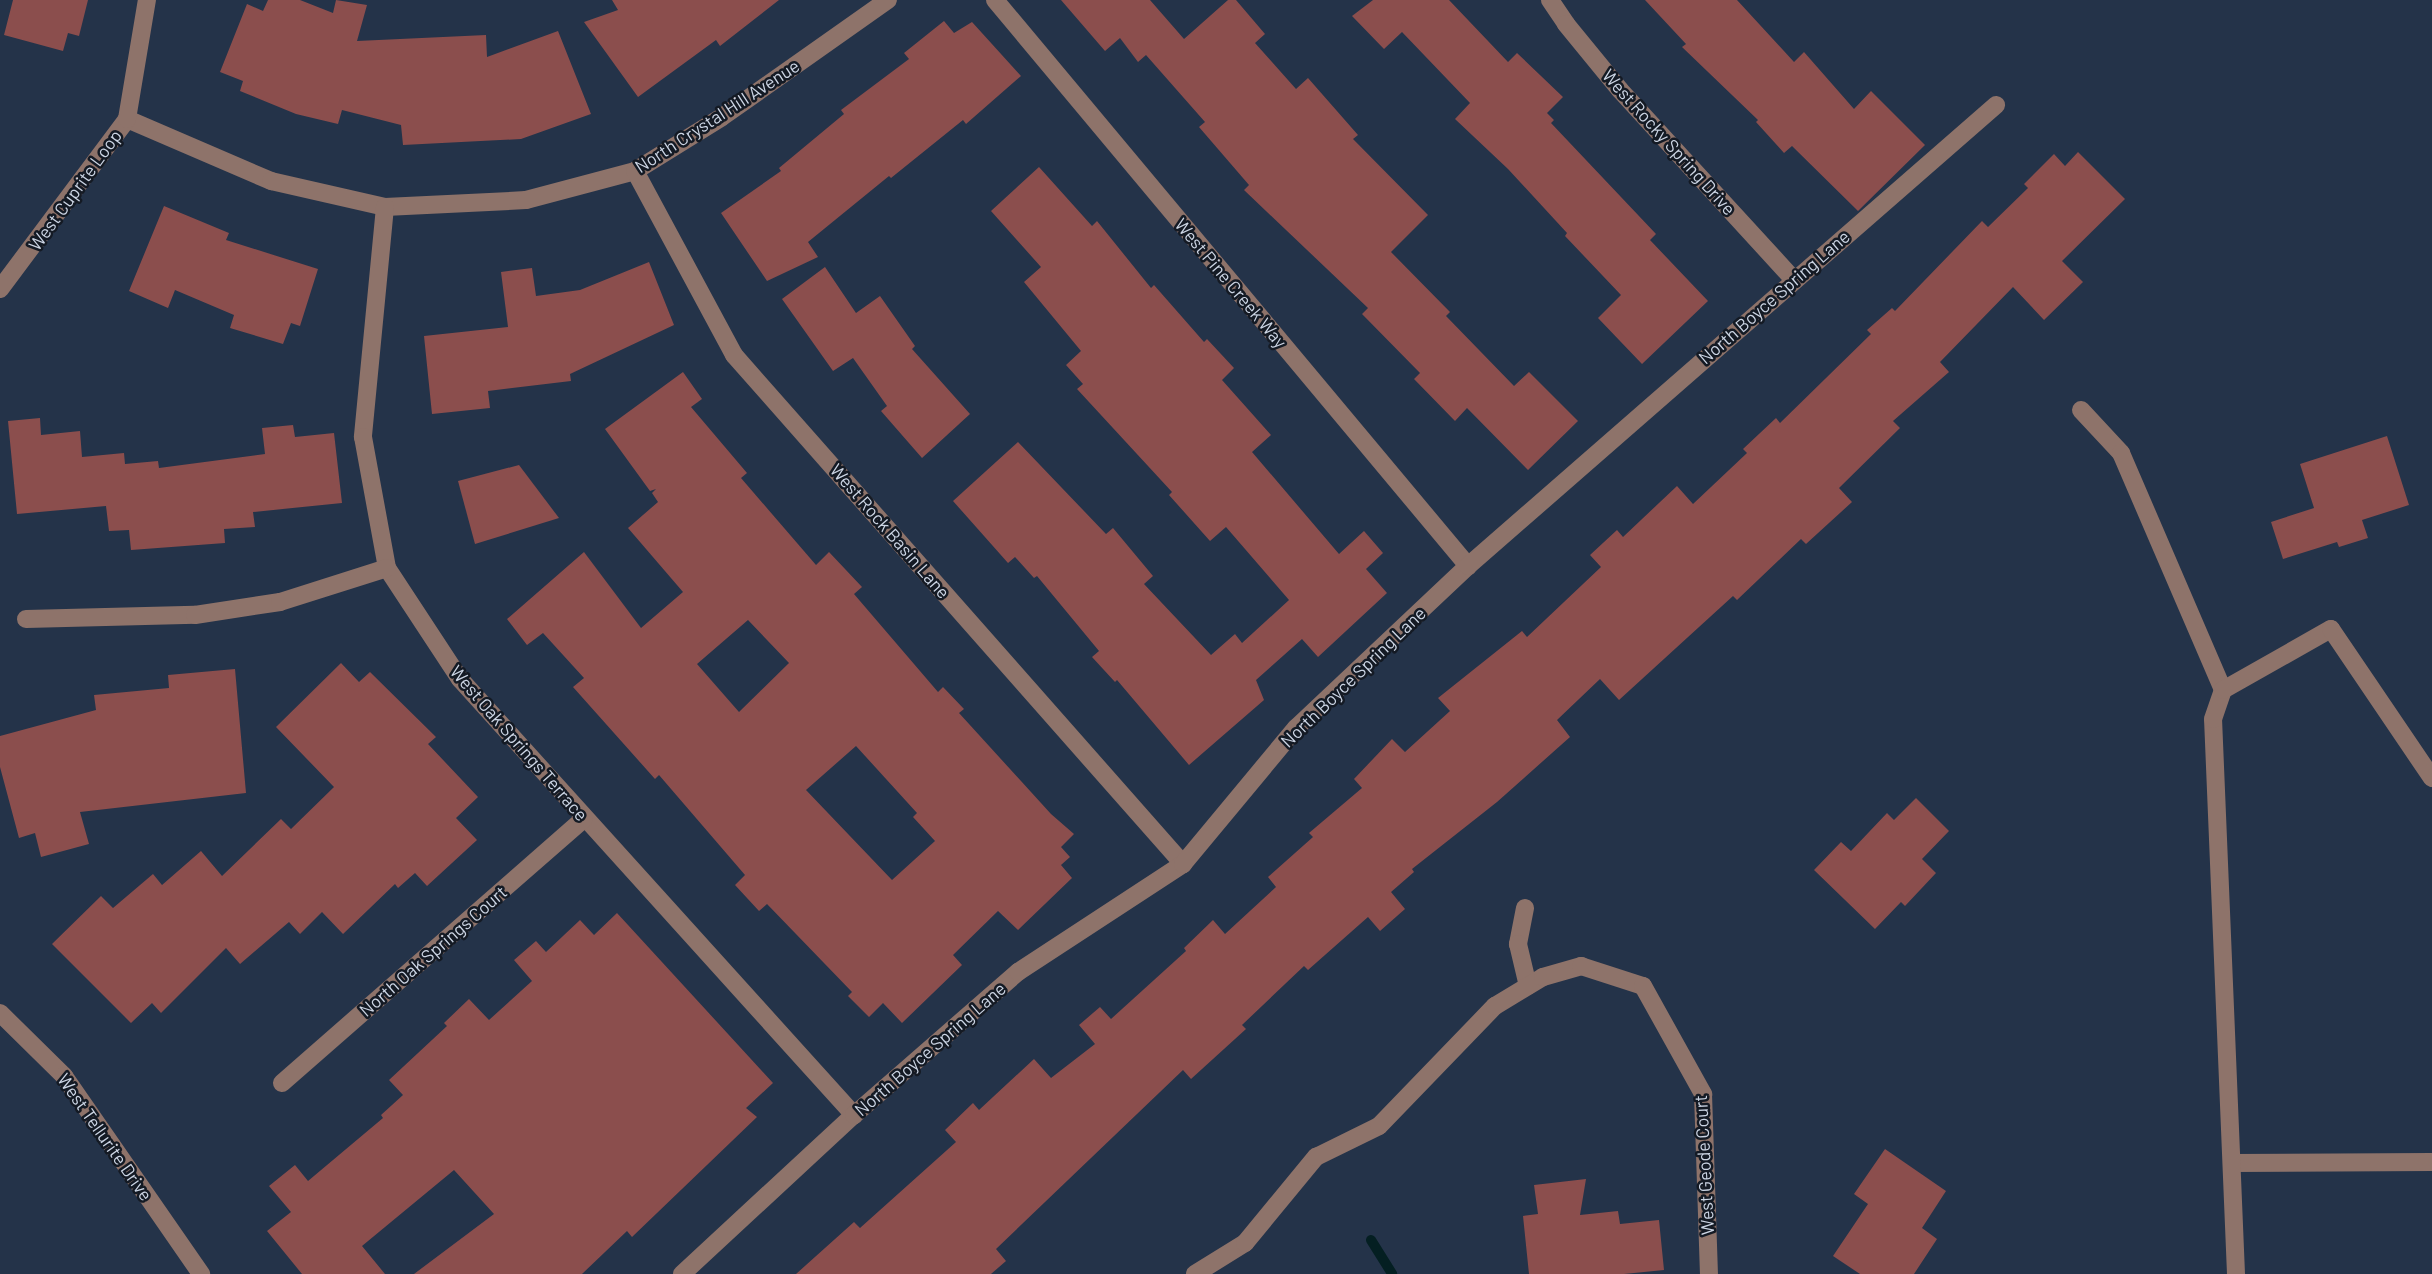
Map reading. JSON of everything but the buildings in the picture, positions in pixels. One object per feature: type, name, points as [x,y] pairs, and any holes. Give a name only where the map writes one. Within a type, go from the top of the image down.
[{"type":"street","name":"West Cuprite Loop","points":[[0,289],[127,119],[147,0]]},
{"type":"street","name":"North Crystal Hill Avenue","points":[[127,119],[271,181],[385,207],[526,200],[635,171],[722,117],[888,0]]},
{"type":"street","name":"West Pine Creek Way","points":[[995,0],[1468,566]]},
{"type":"street","name":"West Rocky Spring Drive","points":[[1550,0],[1566,24],[1620,90],[1794,279]]},
{"type":"street","name":"North Boyce Spring Lane","points":[[682,1274],[854,1115],[1018,972],[1183,864],[1296,728],[1468,566],[1996,105]]},
{"type":"street","name":"West Rock Basin Lane","points":[[635,171],[734,355],[1183,864]]},
{"type":"street","name":"West Oak Springs Terrace","points":[[385,207],[363,437],[387,568],[460,679],[854,1115]]},
{"type":"street","points":[[2081,410],[2120,453],[2223,690]]},
{"type":"street","points":[[26,619],[195,615],[280,602],[387,568]]},
{"type":"street","points":[[2236,1274],[2213,719],[2223,690],[2331,629],[2432,778]]},
{"type":"street","name":"North Oak Springs Court","points":[[282,1083],[584,819]]},
{"type":"street","points":[[1195,1274],[1245,1243],[1316,1157],[1379,1126],[1495,1006],[1528,986],[1518,944],[1525,908]]},
{"type":"street","name":"West Geode Court","points":[[1528,986],[1543,977],[1581,966],[1643,986],[1703,1094],[1709,1274]]},
{"type":"street","name":"West Tellurite Drive","points":[[0,1013],[64,1076],[200,1273]]},
{"type":"street","points":[[2232,1163],[2432,1162]]},
{"type":"waterway","points":[[1371,1240],[1392,1274]]}]
